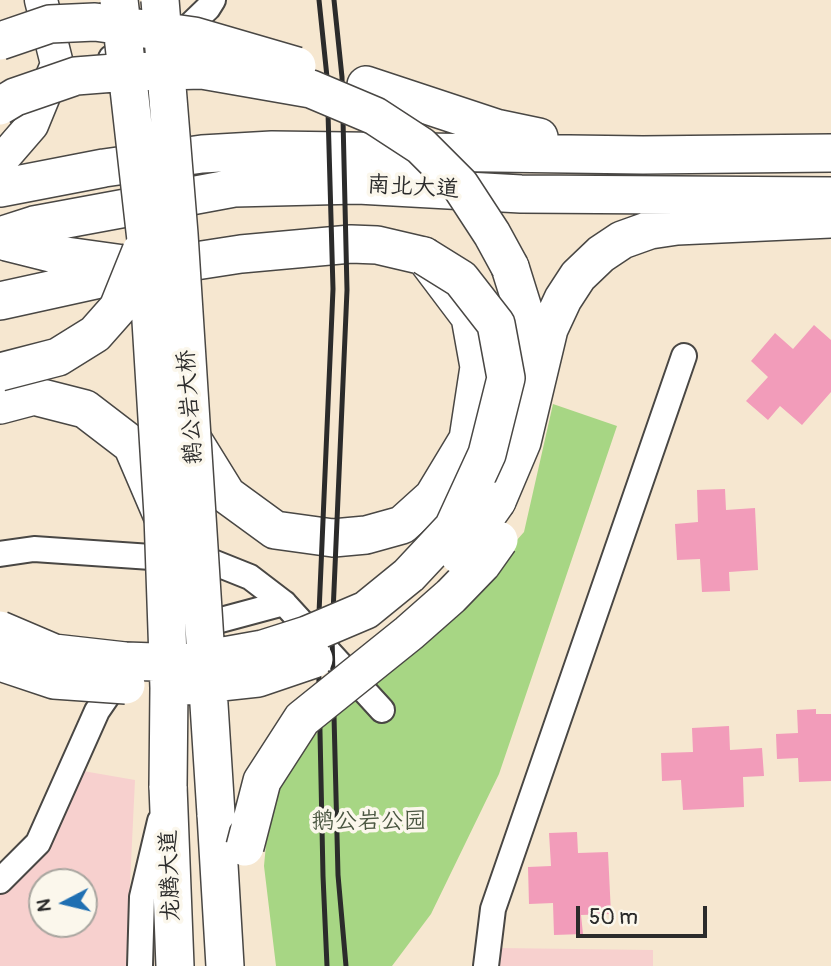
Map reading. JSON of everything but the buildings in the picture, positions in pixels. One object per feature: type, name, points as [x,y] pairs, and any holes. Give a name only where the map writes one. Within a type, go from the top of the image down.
[{"type":"highway","name":"鹅公岩大桥","points":[[119,0],[148,254],[163,515],[169,688],[167,786]]},
{"type":"highway","name":"鹅公岩大桥","points":[[160,0],[194,440],[216,814]]},
{"type":"highway","points":[[0,41],[50,23],[95,22],[194,36],[366,85],[496,128],[643,155]]},
{"type":"highway","points":[[0,106],[15,97],[76,76],[202,70],[311,89],[375,116],[421,146],[460,185],[510,267],[525,314],[537,385],[539,437],[532,477],[503,514],[418,596],[370,634],[318,657],[258,678],[197,686],[142,686],[54,680],[0,662]]},
{"type":"highway","name":"南北大道","points":[[0,188],[104,168],[202,154],[272,150],[643,155],[831,153]]},
{"type":"highway","name":"南北大道","points":[[0,236],[34,225],[234,188],[358,185],[521,194],[831,196]]},
{"type":"highway","points":[[537,385],[549,328],[563,299],[578,276],[601,254],[622,240],[650,230],[677,226],[831,219]]},
{"type":"highway","points":[[0,236],[7,242],[59,255],[241,254],[351,244],[377,245],[424,256],[461,279],[496,324],[506,379],[488,454],[453,528],[409,575],[366,610],[307,635],[263,649],[185,663],[125,661],[54,653],[0,630]]},
{"type":"highway","points":[[0,302],[148,254]]},
{"type":"highway","points":[[0,372],[58,357],[95,334],[118,308],[148,254]]},
{"type":"highway","points":[[194,440],[227,495],[275,530],[333,538],[366,535],[402,525],[433,497],[468,439],[479,367],[470,317],[424,256]]},
{"type":"highway","points":[[0,405],[34,396],[85,409],[132,445],[163,515]]},
{"type":"highway","points":[[233,966],[245,847],[262,781],[302,719],[409,633],[482,564],[503,514]]},
{"type":"highway","name":"龙腾大道","points":[[167,786],[175,966]]},
{"type":"highway","name":"龙腾大道","points":[[216,814],[225,966]]},
{"type":"main road","points":[[0,162],[32,125],[57,64],[41,0]]},
{"type":"street","points":[[57,64],[128,56],[180,35],[214,0]]},
{"type":"street","points":[[486,966],[493,909],[684,356]]},
{"type":"street","points":[[0,554],[34,549],[211,561],[250,577],[284,603],[382,710]]},
{"type":"street","points":[[0,881],[38,843],[97,710],[143,645],[186,630],[284,603]]},
{"type":"street","points":[[140,966],[142,897],[167,786]]},
{"type":"shaded area","points":[[83,771],[135,780],[126,966],[0,966],[0,890]]},
{"type":"shaded area","points":[[499,948],[653,950],[653,966],[497,966]]},
{"type":"green space","name":"鹅公岩公园","points":[[553,404],[617,426],[499,774],[431,914],[392,966],[276,966],[264,866],[269,812],[287,772],[330,716],[456,609],[524,532]]},
{"type":"railway","points":[[319,0],[327,77],[333,289],[318,636],[327,966]]},
{"type":"railway","points":[[334,0],[342,77],[347,290],[332,636],[338,875],[346,966]]}]
